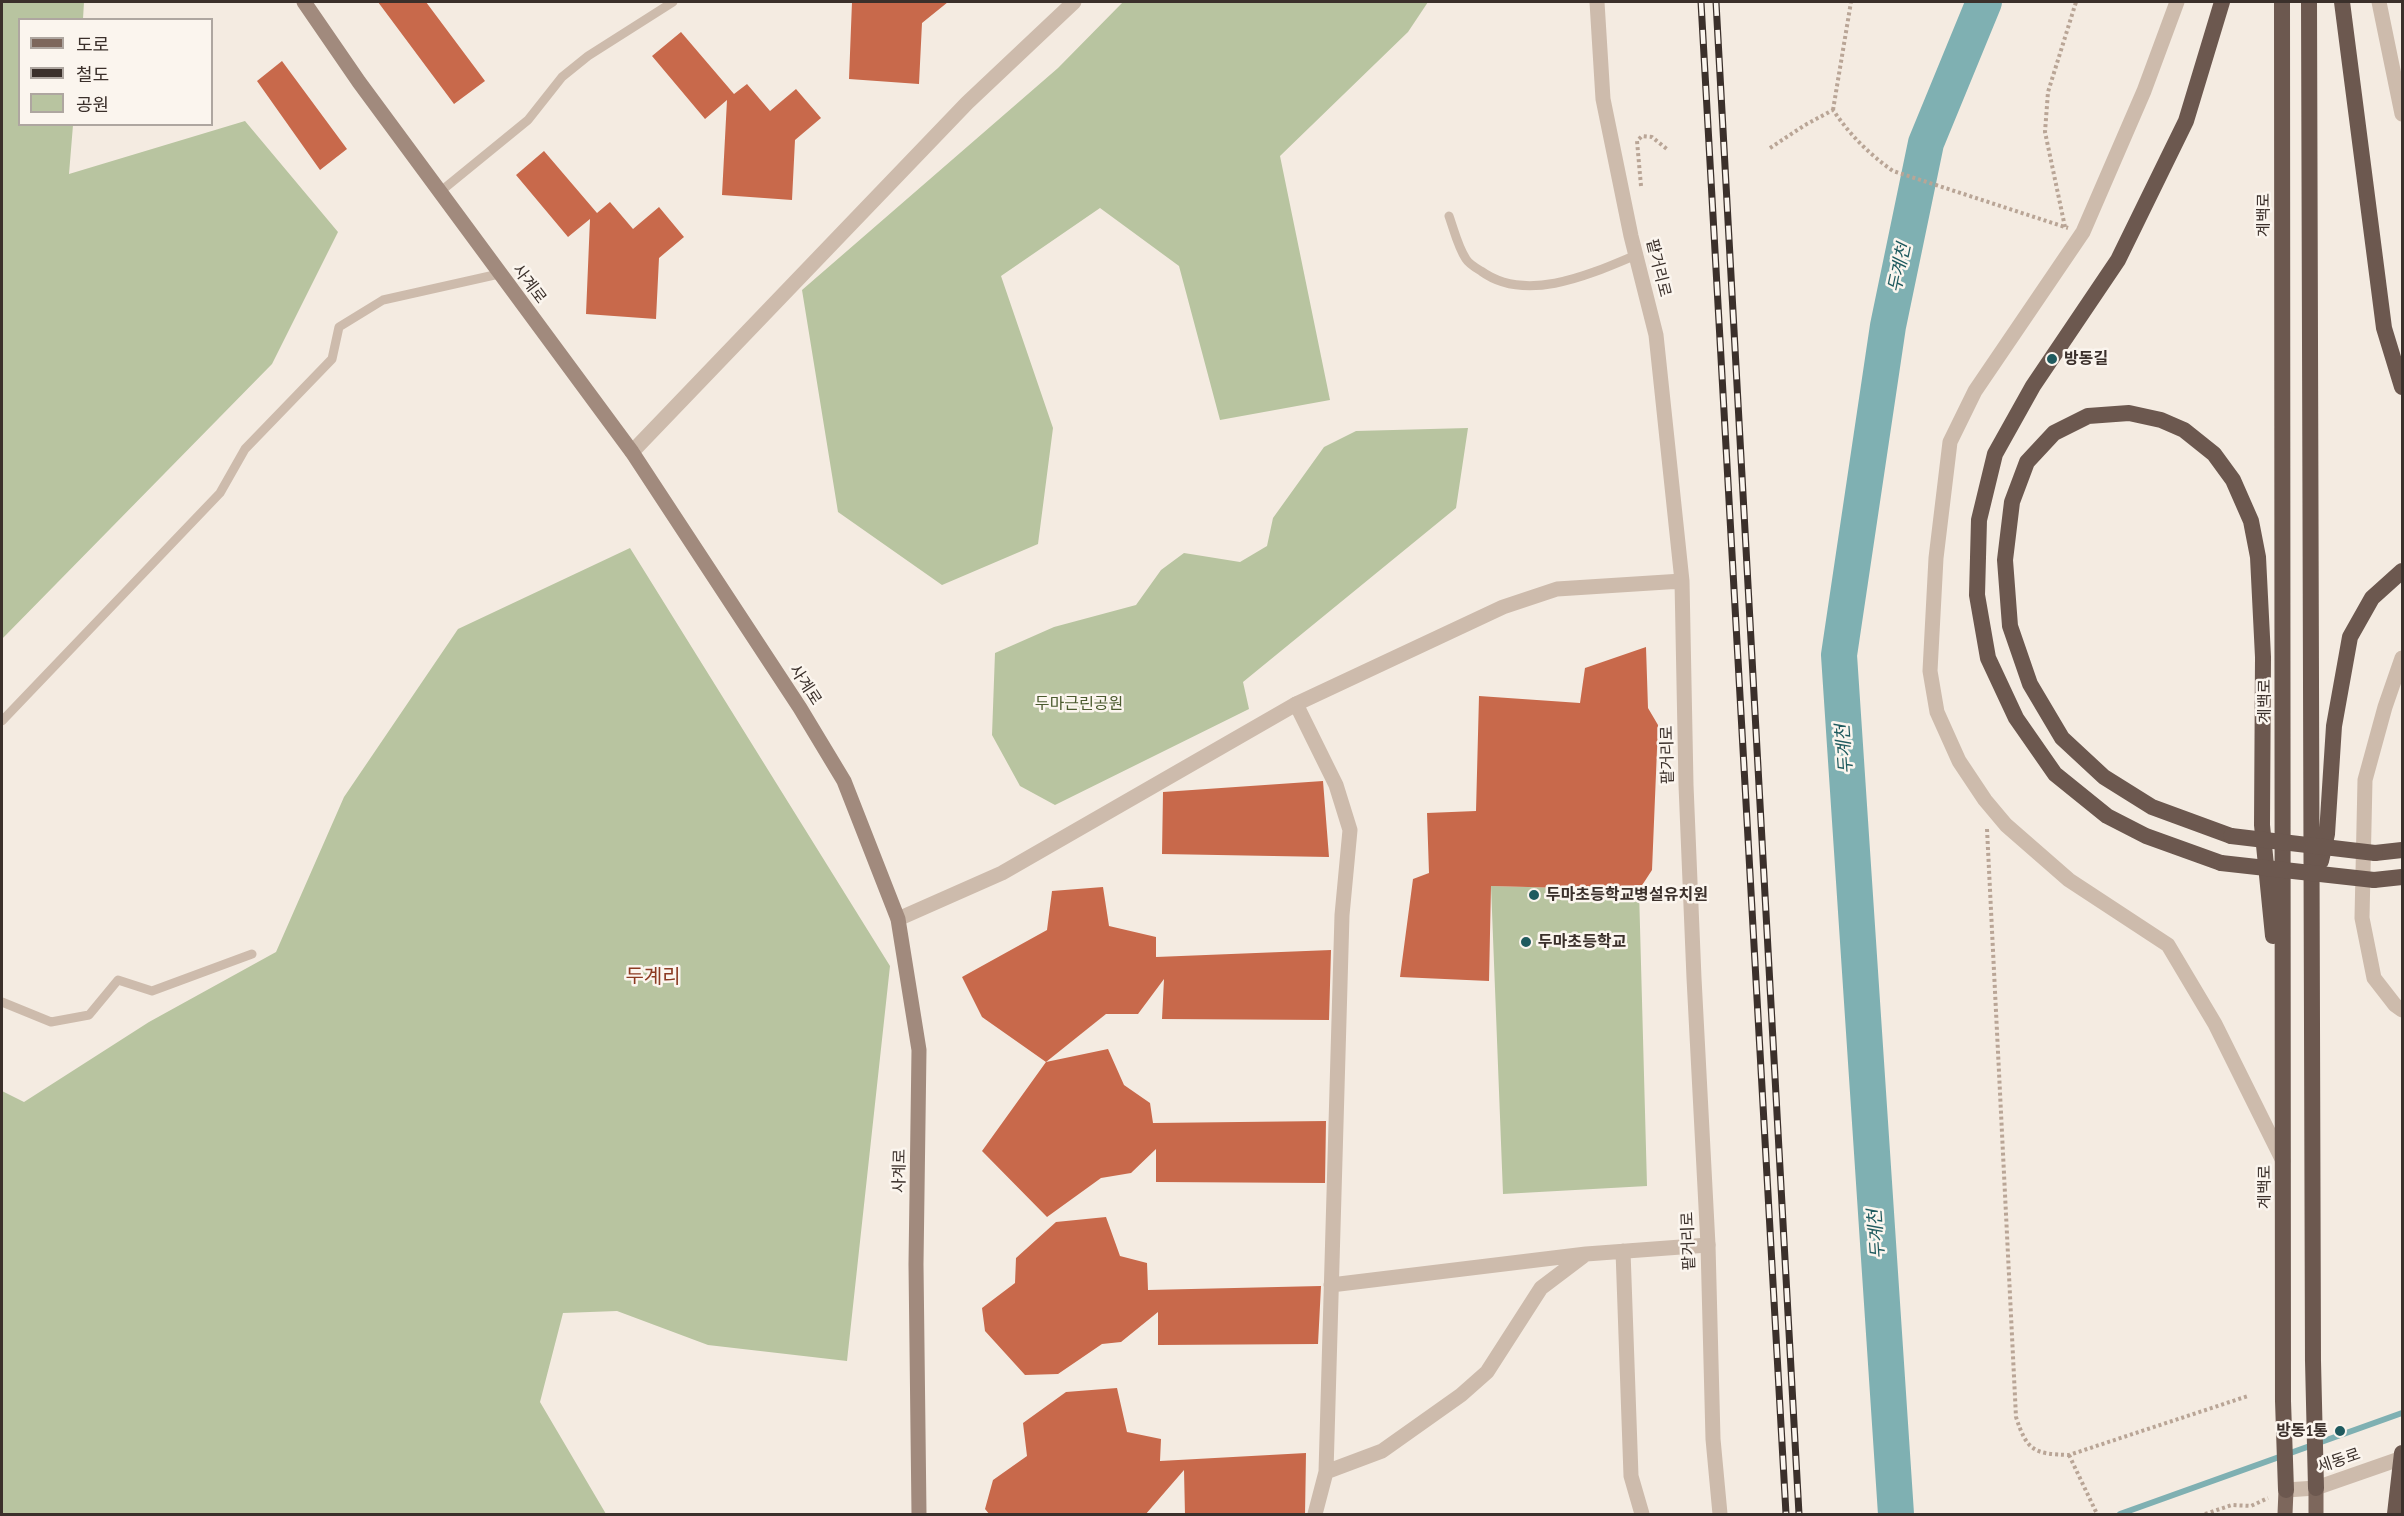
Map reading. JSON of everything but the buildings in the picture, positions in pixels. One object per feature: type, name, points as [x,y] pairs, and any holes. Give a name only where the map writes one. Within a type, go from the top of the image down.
[{"type":"highway","points":[[2222,2],[2186,122],[2118,260],[2033,386],[1995,454],[1979,520],[1977,595],[1988,658],[2016,718],[2055,774],[2107,816],[2146,836],[2221,863],[2374,880],[2403,877]]},
{"type":"highway","name":"계백로","points":[[2282,2],[2283,1401],[2286,1490]]},
{"type":"highway","points":[[2309,2],[2313,1361],[2316,1488]]},
{"type":"highway","points":[[2342,2],[2384,328],[2403,387]]},
{"type":"highway","points":[[2283,1028],[2262,825],[2263,657],[2258,557],[2251,521],[2233,480],[2214,454],[2184,430],[2161,420],[2129,413],[2088,416],[2054,433],[2027,462],[2012,502],[2005,560],[2010,626],[2030,684],[2062,738],[2104,777],[2152,807],[2231,836],[2375,853],[2403,850]]},
{"type":"highway","points":[[2312,909],[2327,834],[2334,726],[2350,637],[2372,598],[2403,571]]},
{"type":"highway","points":[[2395,1515],[2403,1453]]},
{"type":"main road","name":"사계로","points":[[304,2],[359,82],[632,452],[800,708],[844,781],[898,919],[919,1050],[916,1264],[919,1515]]},
{"type":"main road","points":[[2316,1488],[2316,1515]]},
{"type":"main road","points":[[2285,1515],[2286,1490]]},
{"type":"street","points":[[632,452],[966,103],[1074,2]]},
{"type":"street","name":"팥거리로","points":[[1597,2],[1603,99],[1636,255],[1656,336],[1682,580],[1688,830],[1708,1245],[1713,1439],[1720,1515]]},
{"type":"street","points":[[2177,2],[2144,91],[2083,232],[1975,392],[1950,442],[1936,558],[1930,670],[1937,712],[1959,760],[1985,800],[2007,825],[2069,880],[2168,945],[2215,1024],[2283,1162]]},
{"type":"street","points":[[2379,2],[2403,114]]},
{"type":"street","points":[[898,919],[1002,873],[1296,704],[1503,607],[1557,589],[1682,580]]},
{"type":"street","points":[[2403,658],[2385,707],[2365,780],[2362,918],[2374,978],[2403,1010]]},
{"type":"street","points":[[1296,704],[1336,785],[1350,830],[1342,915],[1326,1472],[1316,1515]]},
{"type":"street","points":[[1331,1285],[1586,1254],[1708,1245]]},
{"type":"street","points":[[1623,1251],[1631,1476],[1642,1515]]},
{"type":"street","points":[[1326,1472],[1383,1451],[1461,1395],[1487,1372],[1542,1288],[1586,1254]]},
{"type":"street","name":"세동로","points":[[2286,1490],[2316,1488],[2403,1458]]},
{"type":"lane","points":[[441,191],[528,120],[562,77],[588,56],[672,2]]},
{"type":"lane","points":[[1449,216],[1467,261],[1490,278],[1523,285],[1556,283],[1582,276],[1636,255]]},
{"type":"lane","points":[[2,721],[220,493],[245,449],[332,359],[339,327],[383,300],[499,274]]},
{"type":"lane","points":[[2,1002],[51,1022],[89,1015],[118,980],[152,991],[252,954]]},
{"type":"path","points":[[1851,2],[1833,110],[1850,134],[1873,157],[1893,171],[2083,232]]},
{"type":"path","points":[[2065,227],[2045,132],[2048,92],[2076,2]]},
{"type":"path","points":[[1770,148],[1833,110]]},
{"type":"path","points":[[1642,196],[1637,141],[1642,136],[1652,137],[1668,150]]},
{"type":"path","points":[[1985,800],[2016,1417],[2023,1439],[2034,1449],[2050,1454],[2069,1455],[2248,1396]]},
{"type":"path","points":[[2069,1455],[2097,1515]]},
{"type":"path","points":[[2205,1515],[2212,1510],[2232,1505],[2251,1506],[2286,1490]]},
{"type":"green space","points":[[2,2],[84,2],[83,18],[18,18],[18,126],[73,126],[69,174],[245,121],[338,232],[272,364],[2,639]]},
{"type":"green space","points":[[1123,2],[1428,2],[1408,32],[1280,156],[1330,400],[1220,420],[1179,266],[1100,208],[1001,276],[1053,428],[1038,544],[942,585],[838,512],[802,290],[1058,68]]},
{"type":"green space","name":"두마근린공원","points":[[1468,428],[1456,508],[1243,682],[1249,709],[1055,805],[1020,786],[992,735],[995,653],[1054,627],[1136,605],[1161,570],[1184,553],[1240,562],[1267,546],[1273,518],[1324,447],[1356,431]]},
{"type":"green space","points":[[630,548],[890,966],[847,1361],[708,1345],[617,1311],[563,1313],[540,1402],[606,1514],[2,1514],[2,1091],[24,1102],[149,1022],[276,952],[344,797],[458,629]]},
{"type":"green space","points":[[1491,886],[1639,890],[1647,1186],[1503,1194]]},
{"type":"waterway","name":"두계천","points":[[1896,1514],[1839,655],[1888,326],[1926,143],[1984,2]]},
{"type":"waterway","points":[[2120,1514],[2402,1413]]},
{"type":"railway","points":[[1701,2],[1786,1514]]},
{"type":"railway","points":[[1716,2],[1799,1514]]},
{"type":"place","name":"방동길","points":[[2052,359]]},
{"type":"place","name":"두마초등학교병설유치원","points":[[1534,895]]},
{"type":"place","name":"두마초등학교","points":[[1526,942]]},
{"type":"place","name":"방동1통","points":[[2340,1431]]},
{"type":"district","name":"두계리","points":[[653,977]]}]
